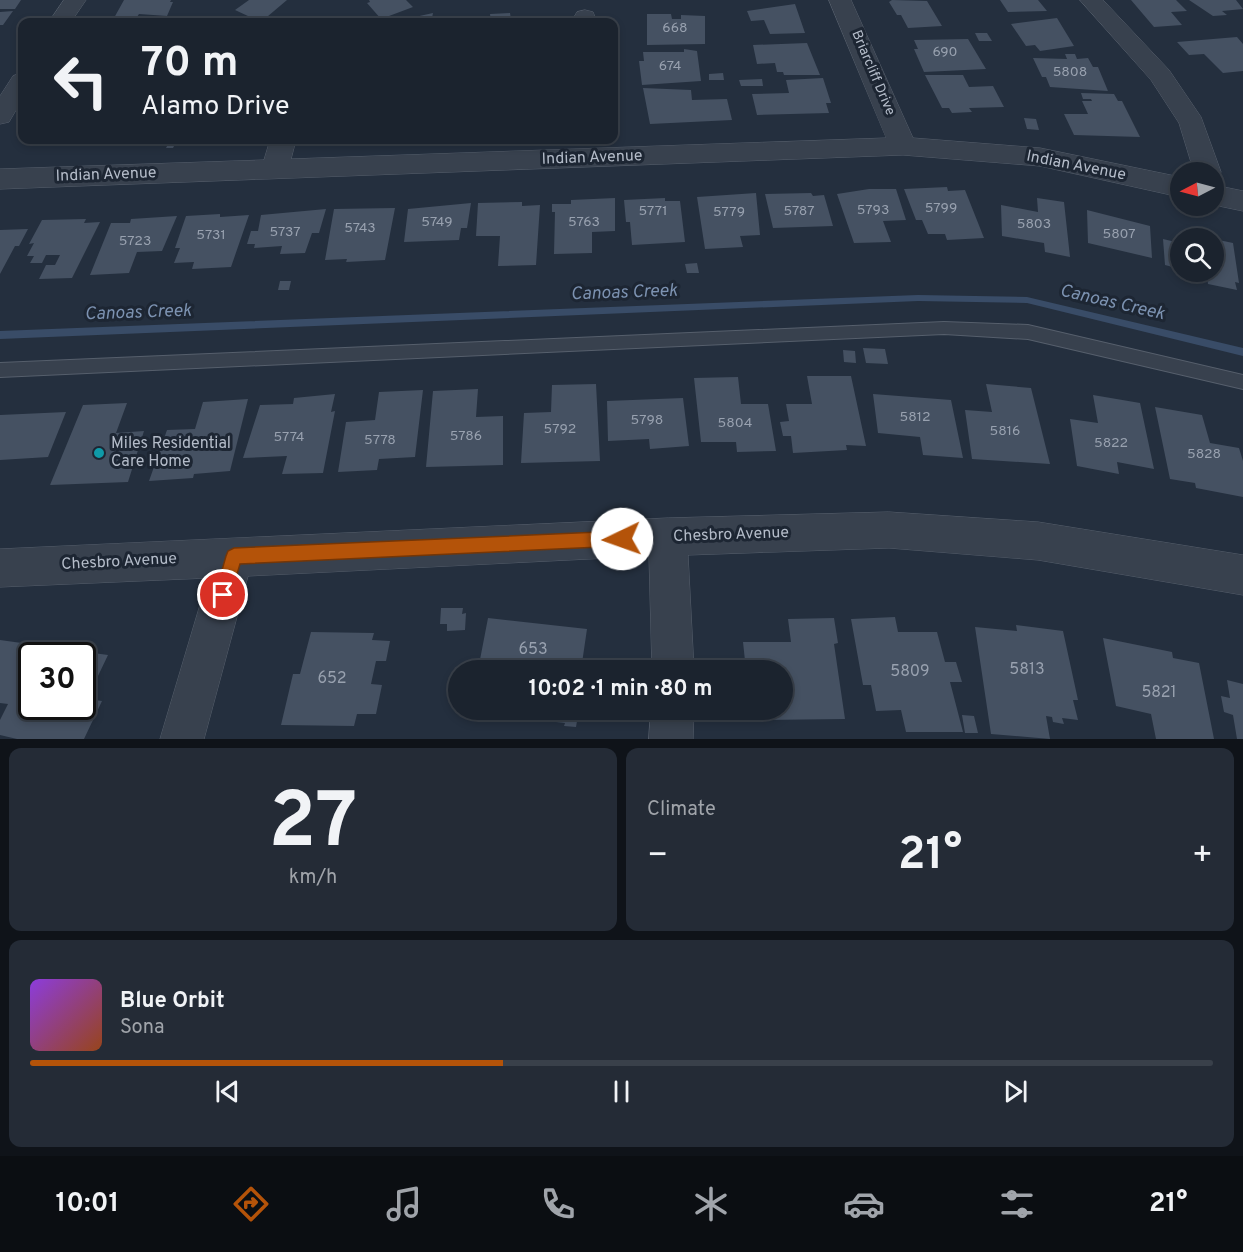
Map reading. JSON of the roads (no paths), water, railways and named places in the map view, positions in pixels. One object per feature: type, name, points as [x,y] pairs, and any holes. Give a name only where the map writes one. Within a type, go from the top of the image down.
[{"type":"street","points":[[63,18],[75,0]]},
{"type":"street","name":"Briarcliff Drive","points":[[840,0],[903,146]]},
{"type":"street","points":[[1091,0],[1160,75],[1192,123],[1204,162]]},
{"type":"street","points":[[0,116],[18,87]]},
{"type":"street","points":[[273,170],[282,144]]},
{"type":"street","name":"Indian Avenue","points":[[0,178],[273,170],[594,149],[903,146],[1040,157],[1170,186]]},
{"type":"street","points":[[1224,197],[1243,201]]},
{"type":"street","name":"Chesbro Avenue","points":[[0,568],[668,537],[912,532],[1038,541],[1243,574]]},
{"type":"street","points":[[668,537],[673,660]]},
{"type":"street","points":[[182,739],[234,556]]},
{"type":"street","points":[[671,739],[672,720]]},
{"type":"lane","points":[[0,370],[944,328],[1028,332],[1243,382]]},
{"type":"waterway","name":"Canoas Creek","points":[[0,335],[918,298],[1027,300],[1243,352]]},
{"type":"place","name":"Miles Residential Care Home","points":[[99,453]]}]
